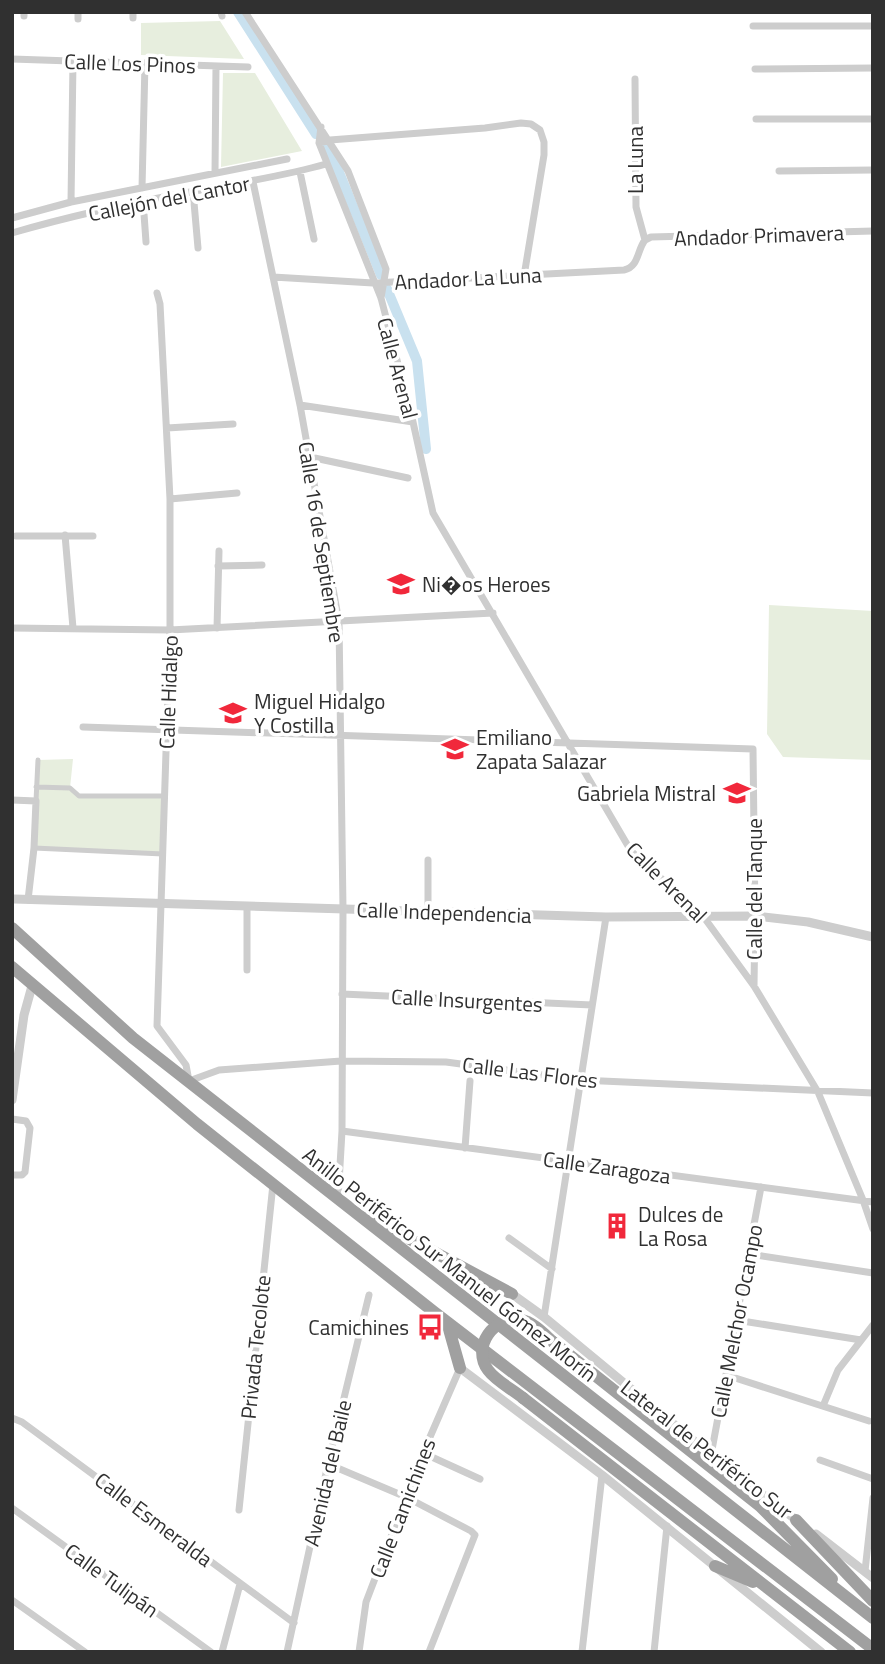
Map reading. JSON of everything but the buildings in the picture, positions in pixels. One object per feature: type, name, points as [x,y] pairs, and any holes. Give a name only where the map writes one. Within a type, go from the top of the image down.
[{"type":"highway","name":"Anillo Periférico Sur Manuel Gómez Morín","points":[[12,928],[133,1038],[871,1617]]},
{"type":"highway","points":[[12,967],[197,1124],[447,1322],[873,1649]]},
{"type":"highway","points":[[338,1201],[512,1294]]},
{"type":"highway","points":[[850,1652],[486,1368],[482,1352],[486,1336],[507,1320],[529,1323],[760,1506],[871,1617]]},
{"type":"highway","points":[[447,1322],[460,1368]]},
{"type":"highway","points":[[796,1520],[873,1601]]},
{"type":"highway","points":[[715,1566],[772,1591]]},
{"type":"street","name":"Calle Arenal","points":[[246,14],[348,171],[365,237],[373,283],[381,298],[433,513],[631,851],[703,916],[754,986],[818,1092],[873,1229]]},
{"type":"street","points":[[753,26],[873,26]]},
{"type":"street","name":"Calle Los Pinos","points":[[12,60],[248,67]]},
{"type":"street","points":[[71,202],[74,61]]},
{"type":"street","points":[[142,188],[145,63]]},
{"type":"street","points":[[215,173],[216,65]]},
{"type":"street","points":[[755,69],[873,68]]},
{"type":"street","name":"La Luna","points":[[635,79],[636,207],[645,240]]},
{"type":"street","points":[[756,120],[873,119]]},
{"type":"street","points":[[319,143],[521,123],[536,127],[543,136],[544,155],[524,276]]},
{"type":"street","name":"Calle Arenal","points":[[321,127],[319,143],[326,164],[365,237],[386,269],[381,298]]},
{"type":"street","points":[[12,218],[71,202],[287,159]]},
{"type":"street","name":"Callejón del Cantor","points":[[12,233],[52,221],[193,191],[253,182],[326,164]]},
{"type":"street","points":[[779,170],[873,170]]},
{"type":"street","points":[[300,172],[314,239]]},
{"type":"street","name":"Calle 16 de Septiembre","points":[[253,182],[300,405],[340,622],[343,909],[342,1131],[338,1201]]},
{"type":"street","points":[[193,191],[198,248]]},
{"type":"street","points":[[144,201],[146,242]]},
{"type":"street","name":"Andador Primavera","points":[[645,240],[651,237],[873,231]]},
{"type":"street","name":"Andador La Luna","points":[[273,277],[373,283],[631,269],[645,240]]},
{"type":"street","name":"Calle Hidalgo","points":[[157,293],[160,304],[170,499],[170,630],[158,1027],[186,1065],[189,1081]]},
{"type":"street","points":[[300,405],[413,422]]},
{"type":"street","points":[[167,428],[233,424]]},
{"type":"street","points":[[310,457],[408,478]]},
{"type":"street","points":[[170,499],[237,493]]},
{"type":"street","points":[[65,535],[73,628]]},
{"type":"street","points":[[16,536],[93,536]]},
{"type":"street","points":[[217,628],[219,551]]},
{"type":"street","points":[[218,566],[262,565]]},
{"type":"street","points":[[12,628],[170,630],[493,614]]},
{"type":"street","points":[[83,727],[566,743]]},
{"type":"street","name":"Calle del Tanque","points":[[566,743],[753,749],[754,986]]},
{"type":"street","points":[[28,900],[34,848],[38,760]]},
{"type":"street","points":[[36,787],[69,788],[79,796],[165,796]]},
{"type":"street","points":[[12,800],[36,801]]},
{"type":"street","points":[[34,848],[163,854]]},
{"type":"street","points":[[428,860],[428,912]]},
{"type":"street","name":"Calle Independencia","points":[[14,900],[606,916],[755,916],[808,922],[873,937]]},
{"type":"street","points":[[247,907],[247,970]]},
{"type":"street","points":[[544,1317],[606,916]]},
{"type":"street","points":[[12,1100],[24,1015],[32,986]]},
{"type":"street","name":"Calle Insurgentes","points":[[342,994],[592,1005]]},
{"type":"street","name":"Calle Las Flores","points":[[189,1081],[219,1070],[341,1062],[446,1062],[580,1080],[873,1093]]},
{"type":"street","points":[[466,1148],[470,1081]]},
{"type":"street","points":[[12,1119],[26,1121],[30,1128],[25,1172],[22,1175],[12,1175]]},
{"type":"street","name":"Calle Zaragoza","points":[[342,1131],[873,1202]]},
{"type":"street","name":"Privada Tecolote","points":[[239,1510],[273,1184]]},
{"type":"street","name":"Calle Melchor Ocampo","points":[[711,1455],[761,1187]]},
{"type":"street","points":[[509,1238],[552,1269]]},
{"type":"street","points":[[749,1254],[873,1273]]},
{"type":"street","name":"Lateral de Periférico Sur","points":[[512,1294],[544,1317],[711,1455],[869,1574]]},
{"type":"street","name":"Avenida del Baile","points":[[287,1652],[328,1464],[369,1295]]},
{"type":"street","points":[[736,1320],[861,1340]]},
{"type":"street","points":[[822,1406],[838,1370],[873,1325]]},
{"type":"street","points":[[460,1368],[667,1525],[821,1652]]},
{"type":"street","name":"Calle Camichines","points":[[359,1652],[366,1602],[423,1453],[460,1368]]},
{"type":"street","points":[[726,1375],[869,1421]]},
{"type":"street","name":"Calle Esmeralda","points":[[12,1418],[22,1422],[294,1623]]},
{"type":"street","points":[[423,1453],[480,1479]]},
{"type":"street","points":[[820,1460],[873,1479]]},
{"type":"street","points":[[328,1464],[406,1497],[475,1535],[429,1652]]},
{"type":"street","points":[[582,1652],[602,1475]]},
{"type":"street","points":[[869,1574],[873,1497]]},
{"type":"street","name":"Calle Tulipán","points":[[12,1508],[211,1652]]},
{"type":"street","points":[[654,1652],[667,1525]]},
{"type":"street","points":[[222,1652],[240,1584]]},
{"type":"street","points":[[12,1600],[85,1652]]},
{"type":"green space","points":[[220,21],[244,59],[141,55],[141,23]]},
{"type":"green space","points":[[223,73],[255,73],[302,151],[221,167]]},
{"type":"green space","points":[[769,605],[873,611],[873,760],[783,757],[767,734]]},
{"type":"green space","points":[[73,759],[70,788],[79,796],[165,796],[163,854],[34,848],[38,760]]},
{"type":"waterway","points":[[238,12],[316,134]]},
{"type":"waterway","points":[[323,144],[336,165],[381,275]]},
{"type":"waterway","points":[[387,289],[417,361],[426,449]]},
{"type":"place","name":"Ni�os Heroes","points":[[401,584]]},
{"type":"place","name":"Miguel Hidalgo Y Costilla","points":[[233,713]]},
{"type":"place","name":"Emiliano Zapata Salazar","points":[[455,749]]},
{"type":"place","name":"Gabriela Mistral","points":[[737,793]]},
{"type":"place","name":"Dulces de La Rosa","points":[[617,1226]]},
{"type":"place","name":"Camichines","points":[[430,1327]]}]
